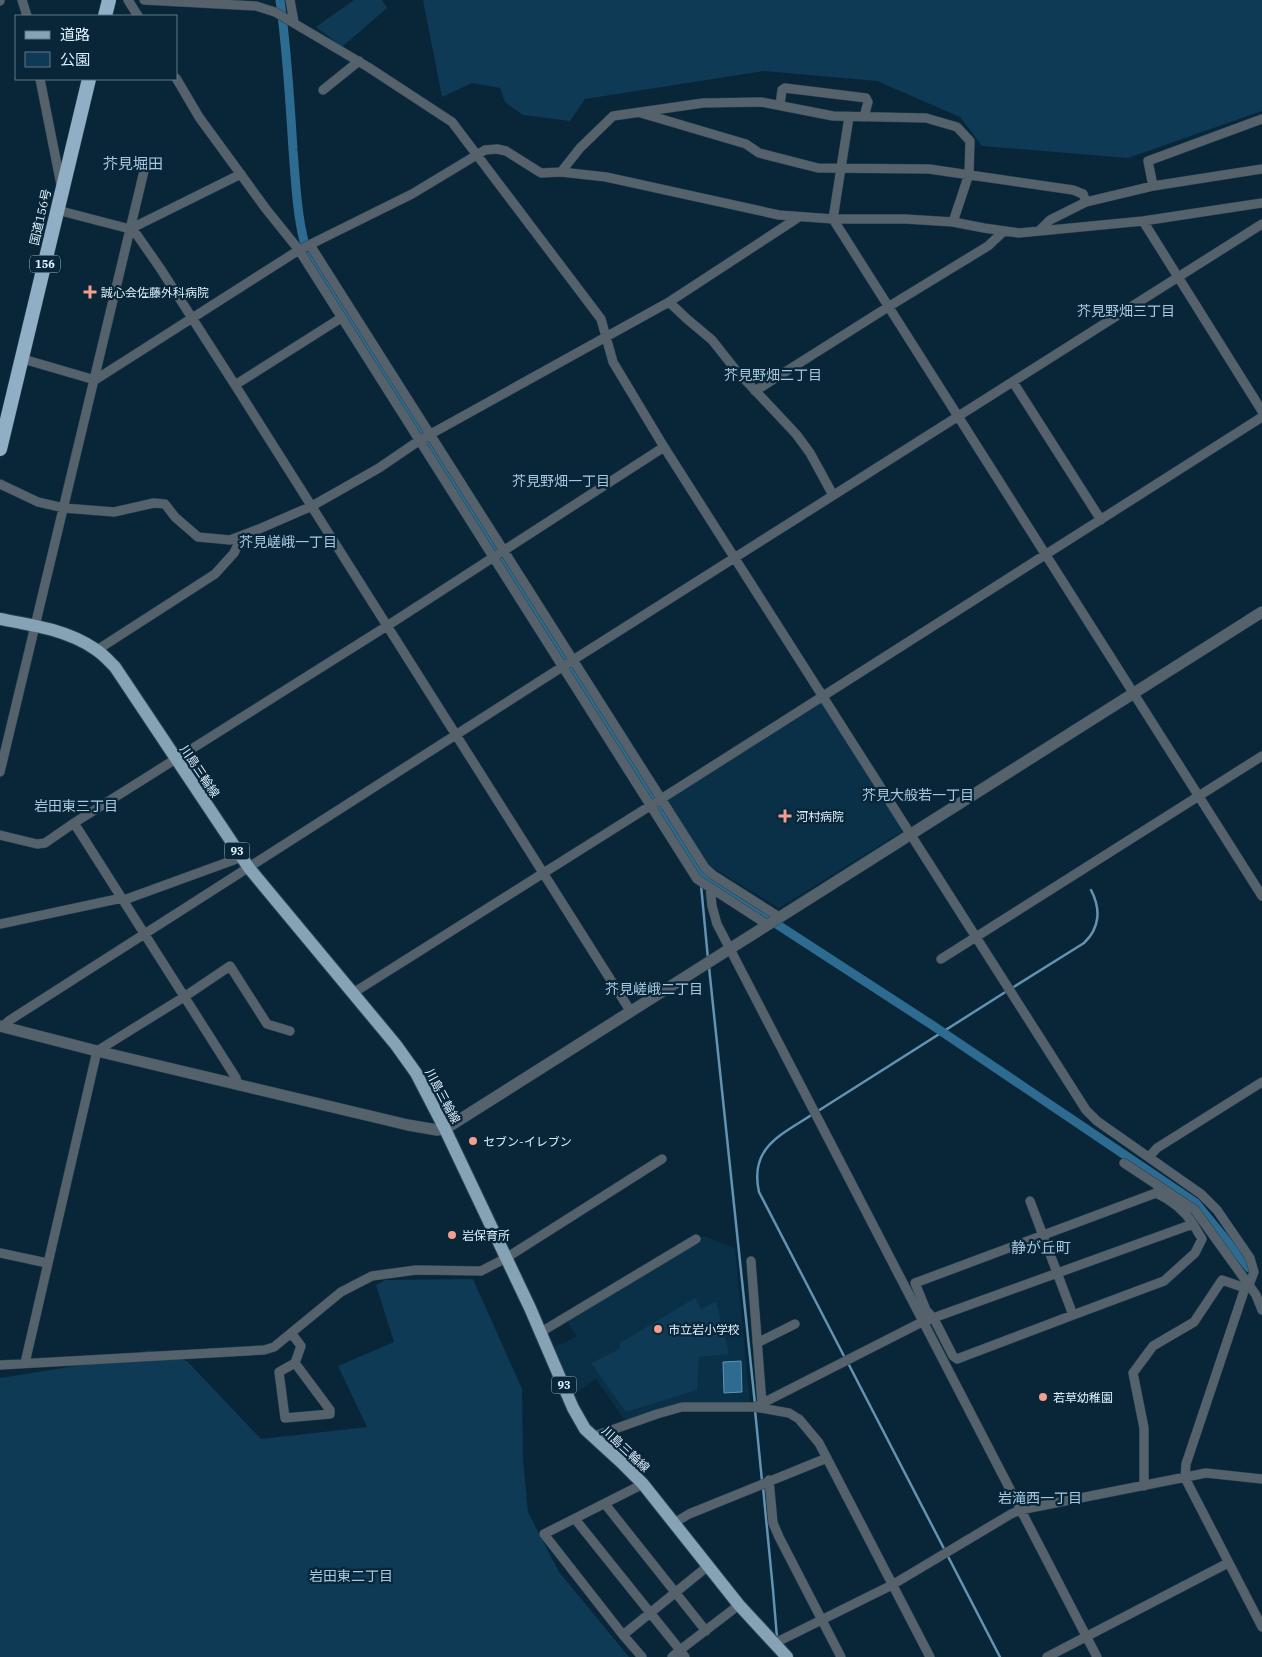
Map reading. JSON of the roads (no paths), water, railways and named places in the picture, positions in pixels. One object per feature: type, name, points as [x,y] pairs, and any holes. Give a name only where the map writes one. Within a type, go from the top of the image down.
[{"type":"highway","points":[[105,15],[109,0]]},
{"type":"highway","name":"国道156号","points":[[0,449],[89,80]]},
{"type":"main road","name":"川島三輪線","points":[[0,619],[62,632],[77,638],[97,650],[115,667],[245,862],[396,1045],[416,1073],[445,1129],[541,1332],[573,1408],[585,1430],[643,1484],[739,1605],[787,1657]]},
{"type":"street","points":[[22,0],[26,15]]},
{"type":"street","points":[[130,0],[138,15]]},
{"type":"street","points":[[144,0],[256,6],[275,12],[358,61],[452,122],[601,319],[613,362],[664,447],[736,557],[975,938],[1086,1110],[1097,1121],[1202,1194],[1217,1210],[1250,1258],[1254,1272],[1247,1287],[1186,1464],[1186,1478],[1262,1627]]},
{"type":"street","points":[[290,0],[294,22]]},
{"type":"street","points":[[323,90],[358,61]]},
{"type":"street","points":[[40,80],[62,190]]},
{"type":"street","points":[[177,80],[199,117],[299,250],[696,879],[768,925]]},
{"type":"street","points":[[780,105],[782,90],[785,88],[866,98],[868,102],[864,117]]},
{"type":"street","points":[[561,172],[580,148],[613,116],[637,111],[703,102],[761,102],[833,116],[926,118],[957,127],[970,141],[969,174],[953,222]]},
{"type":"street","points":[[637,111],[746,144],[759,153],[818,168],[930,169],[1073,190],[1083,194],[1086,202]]},
{"type":"street","points":[[848,117],[833,219],[1262,896]]},
{"type":"street","points":[[1152,186],[1148,161],[1262,119]]},
{"type":"street","points":[[23,359],[94,380],[299,250],[412,194],[485,150],[497,148],[506,150],[541,173],[561,172],[628,181],[779,215],[833,219],[905,219],[953,222],[1019,233],[1088,228],[1262,203]]},
{"type":"street","points":[[1039,231],[1050,220],[1086,202],[1152,186],[1262,169]]},
{"type":"street","points":[[0,772],[144,171]]},
{"type":"street","points":[[130,229],[241,174]]},
{"type":"street","points":[[57,210],[130,229],[137,235],[192,317],[631,1012]]},
{"type":"street","points":[[0,484],[38,502],[64,508],[114,512],[154,503],[165,504],[175,517],[198,537],[230,540],[242,536],[312,506],[379,468],[420,440],[669,302],[799,217]]},
{"type":"street","points":[[1143,221],[1262,411]]},
{"type":"street","points":[[1,1026],[144,933],[245,862],[314,825],[456,736],[1262,224]]},
{"type":"street","points":[[756,391],[988,246],[1004,231]]},
{"type":"street","points":[[310,245],[705,868],[780,918]]},
{"type":"street","points":[[669,302],[712,340],[796,434],[810,453],[833,495]]},
{"type":"street","points":[[235,385],[342,318]]},
{"type":"street","points":[[352,335],[363,327]]},
{"type":"street","points":[[1014,382],[1101,520]]},
{"type":"street","points":[[352,993],[662,799],[822,695],[1262,418]]},
{"type":"street","points":[[0,835],[37,844],[45,843],[387,626],[664,447]]},
{"type":"street","points":[[97,650],[215,574],[234,552],[242,536]]},
{"type":"street","points":[[1,1026],[97,1051],[408,1125],[436,1130],[445,1129],[1262,612]]},
{"type":"street","points":[[941,959],[1262,756]]},
{"type":"street","points":[[74,823],[236,1078],[237,1083]]},
{"type":"street","points":[[0,924],[123,899],[245,862]]},
{"type":"street","points":[[710,887],[712,906],[717,924],[1097,1657]]},
{"type":"street","points":[[24,1363],[97,1051],[230,966],[267,1024],[290,1031]]},
{"type":"street","points":[[1149,1157],[1157,1148],[1262,1082]]},
{"type":"street","points":[[0,1365],[274,1348],[341,1292],[372,1276],[416,1270],[481,1271],[506,1258],[662,1159]]},
{"type":"street","points":[[1124,1163],[1158,1190],[1187,1215],[1202,1238],[1194,1253],[1164,1282],[957,1359],[952,1356],[934,1319],[926,1310],[915,1283],[1158,1190],[1195,1210],[1247,1287],[1256,1295],[1262,1310]]},
{"type":"street","points":[[1030,1201],[1073,1315]]},
{"type":"street","points":[[759,1405],[922,1322],[1193,1224]]},
{"type":"street","points":[[541,1332],[696,1239]]},
{"type":"street","points":[[0,1253],[47,1263]]},
{"type":"street","points":[[751,1261],[759,1405]]},
{"type":"street","points":[[1144,1486],[1144,1428],[1133,1373],[1153,1346],[1194,1322],[1222,1280],[1247,1287]]},
{"type":"street","points":[[757,1343],[795,1324]]},
{"type":"street","points":[[292,1334],[301,1346],[295,1363],[279,1372],[285,1418],[330,1414],[330,1410],[295,1363]]},
{"type":"street","points":[[592,1437],[682,1407],[759,1405],[790,1413],[799,1419],[819,1443],[930,1657]]},
{"type":"street","points":[[674,1523],[689,1514],[769,1480],[827,1458]]},
{"type":"street","points":[[774,1643],[892,1585],[1020,1510],[1206,1473],[1262,1479]]},
{"type":"street","points":[[769,1480],[773,1522],[776,1530],[840,1657]]},
{"type":"street","points":[[642,1657],[544,1534],[643,1484]]},
{"type":"street","points":[[605,1504],[706,1631]]},
{"type":"street","points":[[575,1519],[683,1654]]},
{"type":"street","points":[[1047,1657],[1228,1563]]},
{"type":"street","points":[[623,1635],[708,1566]]},
{"type":"street","points":[[672,1657],[683,1654],[706,1631],[739,1605]]},
{"type":"waterway","points":[[280,0],[298,203],[301,230],[308,256],[702,874],[932,1025],[1196,1203],[1249,1268]]},
{"type":"waterway","points":[[701,885],[708,959]]},
{"type":"waterway","points":[[1012,988],[1084,943],[1089,937],[1096,925],[1097,918],[1096,904],[1091,890]]},
{"type":"waterway","points":[[709,967],[755,1404]]},
{"type":"waterway","points":[[818,1111],[1007,991]]},
{"type":"waterway","points":[[813,1114],[770,1144],[763,1153],[757,1177],[759,1192],[845,1358]]},
{"type":"waterway","points":[[848,1363],[1000,1657]]},
{"type":"waterway","points":[[755,1410],[762,1481]]},
{"type":"waterway","points":[[763,1487],[777,1638]]},
{"type":"place","name":"誠心会佐藤外科病院","points":[[90,292]]},
{"type":"place","name":"河村病院","points":[[785,816]]},
{"type":"place","name":"セブン-イレブン","points":[[473,1141]]},
{"type":"place","name":"岩保育所","points":[[452,1235]]},
{"type":"place","name":"市立岩小学校","points":[[658,1329]]},
{"type":"place","name":"若草幼稚園","points":[[1043,1397]]},
{"type":"district","name":"芥見堀田","points":[[133,163]]},
{"type":"district","name":"芥見野畑三丁目","points":[[1126,311]]},
{"type":"district","name":"芥見野畑二丁目","points":[[773,375]]},
{"type":"district","name":"芥見野畑一丁目","points":[[561,481]]},
{"type":"district","name":"芥見嵯峨一丁目","points":[[288,542]]},
{"type":"district","name":"芥見大般若一丁目","points":[[918,795]]},
{"type":"district","name":"岩田東三丁目","points":[[76,806]]},
{"type":"district","name":"芥見嵯峨二丁目","points":[[654,989]]},
{"type":"district","name":"静が丘町","points":[[1041,1247]]},
{"type":"district","name":"岩滝西一丁目","points":[[1040,1498]]},
{"type":"district","name":"岩田東二丁目","points":[[351,1576]]}]
